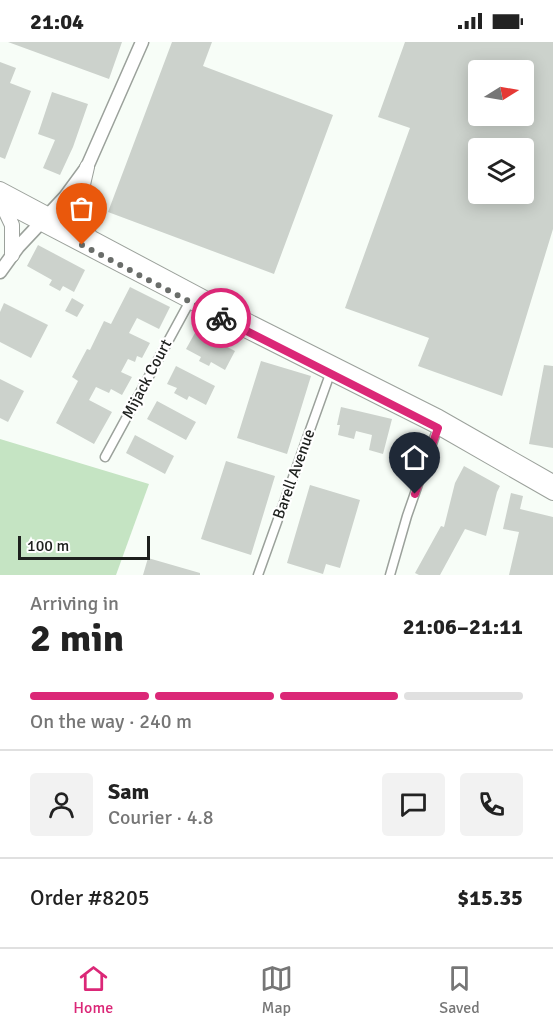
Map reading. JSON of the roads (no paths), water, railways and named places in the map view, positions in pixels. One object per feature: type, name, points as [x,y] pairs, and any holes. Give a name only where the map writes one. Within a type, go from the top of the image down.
[{"type":"main road","points":[[87,167],[80,201],[80,213],[91,238]]},
{"type":"main road","points":[[0,198],[91,238],[252,323],[439,417],[553,482]]},
{"type":"main road","points":[[0,198],[12,225],[12,255]]},
{"type":"main road","points":[[44,219],[190,301],[438,428],[553,493]]},
{"type":"street","points":[[0,272],[12,255],[69,192],[87,167],[142,42]]},
{"type":"street","name":"Mijack Court","points":[[105,458],[190,301]]},
{"type":"street","name":"Barell Avenue","points":[[258,575],[330,374]]},
{"type":"street","points":[[390,575],[407,516],[438,428]]}]
